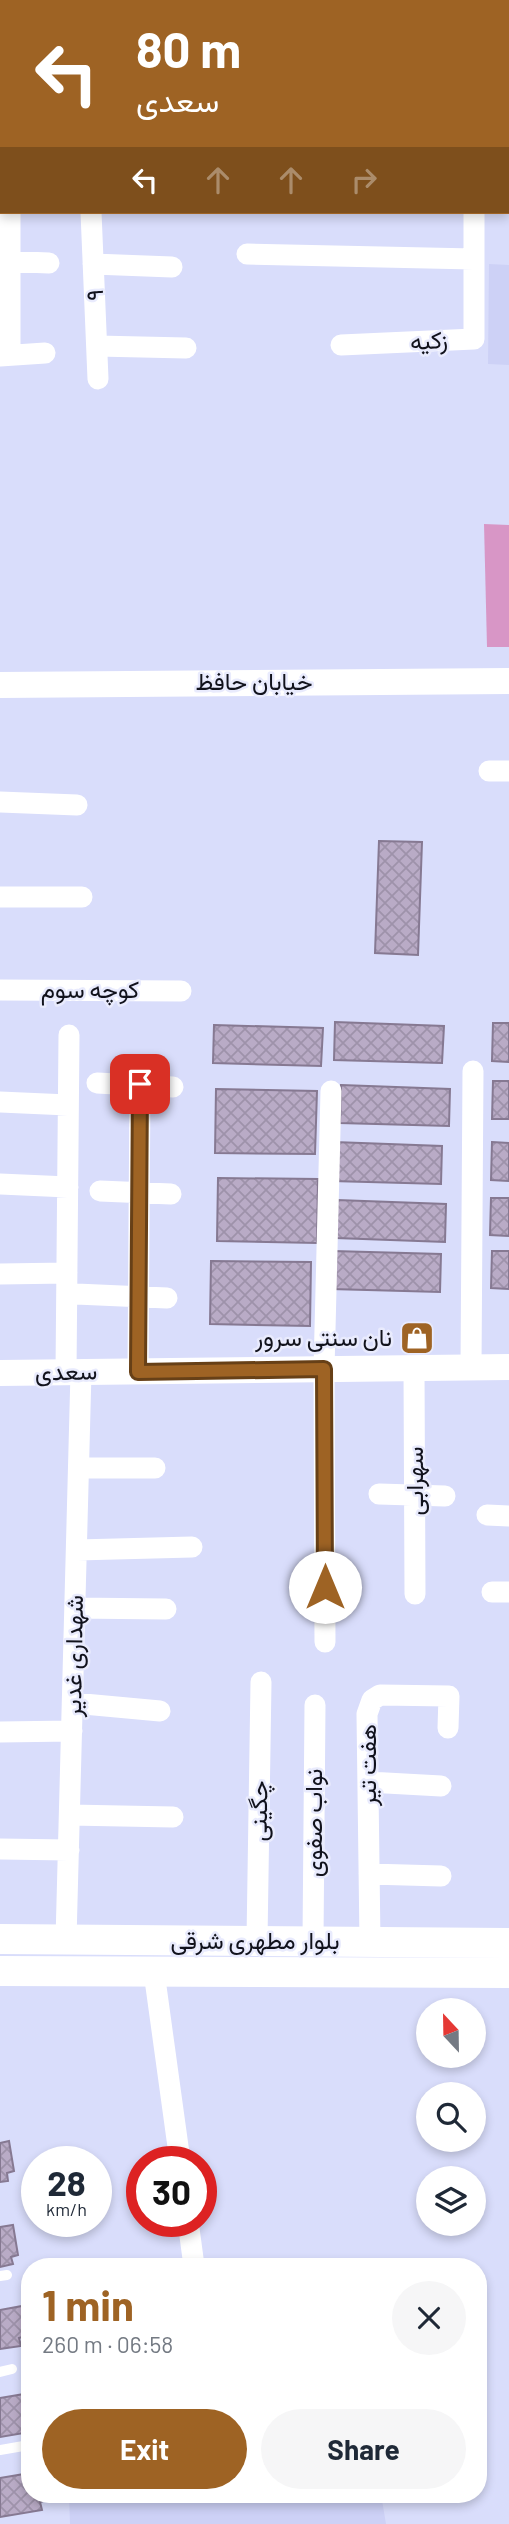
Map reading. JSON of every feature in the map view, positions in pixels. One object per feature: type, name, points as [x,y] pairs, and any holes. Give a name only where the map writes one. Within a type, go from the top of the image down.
[{"type":"main road","name":"بلوار مطهری شرقی","points":[[0,1940],[509,1943]]},
{"type":"main road","name":"بلوار مطهری شرقی","points":[[0,1971],[509,1973]]},
{"type":"street","points":[[10,214],[5,261],[5,355],[46,353]]},
{"type":"street","name":"۹","points":[[91,214],[98,379]]},
{"type":"street","name":"زکیه","points":[[341,345],[474,339],[474,214]]},
{"type":"street","points":[[247,254],[474,259]]},
{"type":"street","points":[[5,261],[49,263]]},
{"type":"street","points":[[93,264],[172,267]]},
{"type":"street","points":[[97,346],[186,348]]},
{"type":"street","name":"خیابان حافظ","points":[[0,684],[509,681]]},
{"type":"street","points":[[0,802],[77,805]]},
{"type":"street","points":[[0,897],[82,897]]},
{"type":"street","name":"کوچه سوم","points":[[0,990],[181,991]]},
{"type":"street","name":"شهداری غدیر","points":[[66,1940],[79,1468],[67,1273],[69,1035]]},
{"type":"street","points":[[471,1367],[473,1071]]},
{"type":"street","points":[[97,1083],[173,1087]]},
{"type":"street","points":[[138,1372],[140,1084]]},
{"type":"street","points":[[325,1642],[324,1369],[331,1091]]},
{"type":"street","points":[[0,1102],[68,1105]]},
{"type":"street","points":[[0,1184],[68,1187]]},
{"type":"street","points":[[100,1191],[171,1194]]},
{"type":"street","points":[[0,1274],[67,1273]]},
{"type":"street","points":[[76,1294],[167,1298]]},
{"type":"street","name":"سعدی","points":[[0,1373],[509,1367]]},
{"type":"street","name":"سهرابی","points":[[414,1368],[415,1594]]},
{"type":"street","points":[[79,1468],[155,1468]]},
{"type":"street","points":[[379,1494],[445,1496]]},
{"type":"street","points":[[487,1516],[509,1516]]},
{"type":"street","points":[[77,1550],[192,1547]]},
{"type":"street","points":[[75,1608],[166,1609]]},
{"type":"street","name":"چگینی","points":[[257,1940],[261,1682]]},
{"type":"street","name":"هفت تیر","points":[[370,1942],[367,1714],[372,1700],[380,1695],[449,1696],[448,1728]]},
{"type":"street","points":[[73,1703],[160,1711]]},
{"type":"street","name":"نواب صفوی","points":[[313,1941],[314,1705]]},
{"type":"street","points":[[0,1732],[72,1731]]},
{"type":"street","points":[[368,1782],[441,1786]]},
{"type":"street","points":[[70,1815],[173,1817]]},
{"type":"street","points":[[0,1849],[69,1850]]},
{"type":"street","points":[[369,1874],[440,1876]]},
{"type":"street","points":[[154,1972],[178,2146]]},
{"type":"street","points":[[190,2237],[193,2258]]},
{"type":"lane","points":[[0,2372],[12,2370]]},
{"type":"lane","points":[[0,2450],[21,2446]]},
{"type":"shaded area","points":[[489,264],[509,265],[509,365],[488,364]]},
{"type":"shaded area","points":[[484,524],[509,525],[509,647],[487,647]]},
{"type":"shaded area","points":[[69,2503],[382,2503],[386,2524],[70,2524]]},
{"type":"building","points":[[379,841],[422,842],[418,955],[375,953]]},
{"type":"building","points":[[335,1022],[444,1026],[442,1063],[334,1060]]},
{"type":"building","points":[[493,1023],[509,1023],[509,1062],[492,1061]]},
{"type":"building","points":[[214,1025],[323,1028],[321,1066],[213,1063]]},
{"type":"building","points":[[493,1081],[509,1081],[509,1119],[492,1119]]},
{"type":"building","points":[[341,1085],[450,1089],[449,1126],[340,1123]]},
{"type":"building","points":[[216,1089],[317,1091],[315,1154],[215,1153]]},
{"type":"building","points":[[334,1142],[442,1146],[441,1184],[332,1181]]},
{"type":"building","points":[[492,1142],[509,1143],[509,1181],[491,1180]]},
{"type":"building","points":[[218,1178],[318,1179],[317,1243],[217,1241]]},
{"type":"building","points":[[491,1198],[509,1198],[509,1236],[490,1235]]},
{"type":"building","points":[[337,1200],[446,1204],[445,1242],[336,1238]]},
{"type":"building","points":[[333,1251],[441,1254],[440,1292],[331,1289]]},
{"type":"building","points":[[492,1251],[509,1251],[509,1289],[491,1288]]},
{"type":"building","points":[[211,1261],[311,1262],[310,1326],[210,1324]]},
{"type":"building","points":[[9,2141],[14,2171],[7,2173],[8,2181],[0,2182],[0,2143]]},
{"type":"building","points":[[13,2225],[18,2255],[11,2257],[13,2264],[0,2267],[0,2227]]},
{"type":"building","points":[[21,2306],[21,2346],[0,2349],[0,2310]]},
{"type":"building","points":[[21,2394],[21,2434],[0,2437],[0,2398]]},
{"type":"building","points":[[21,2474],[21,2503],[40,2503],[42,2510],[0,2517],[0,2478]]},
{"type":"place","name":"نان سنتی سرور","points":[[417,1338]]},
{"type":"route","points":[[140,1084],[138,1372],[324,1369],[325,1587]]}]
